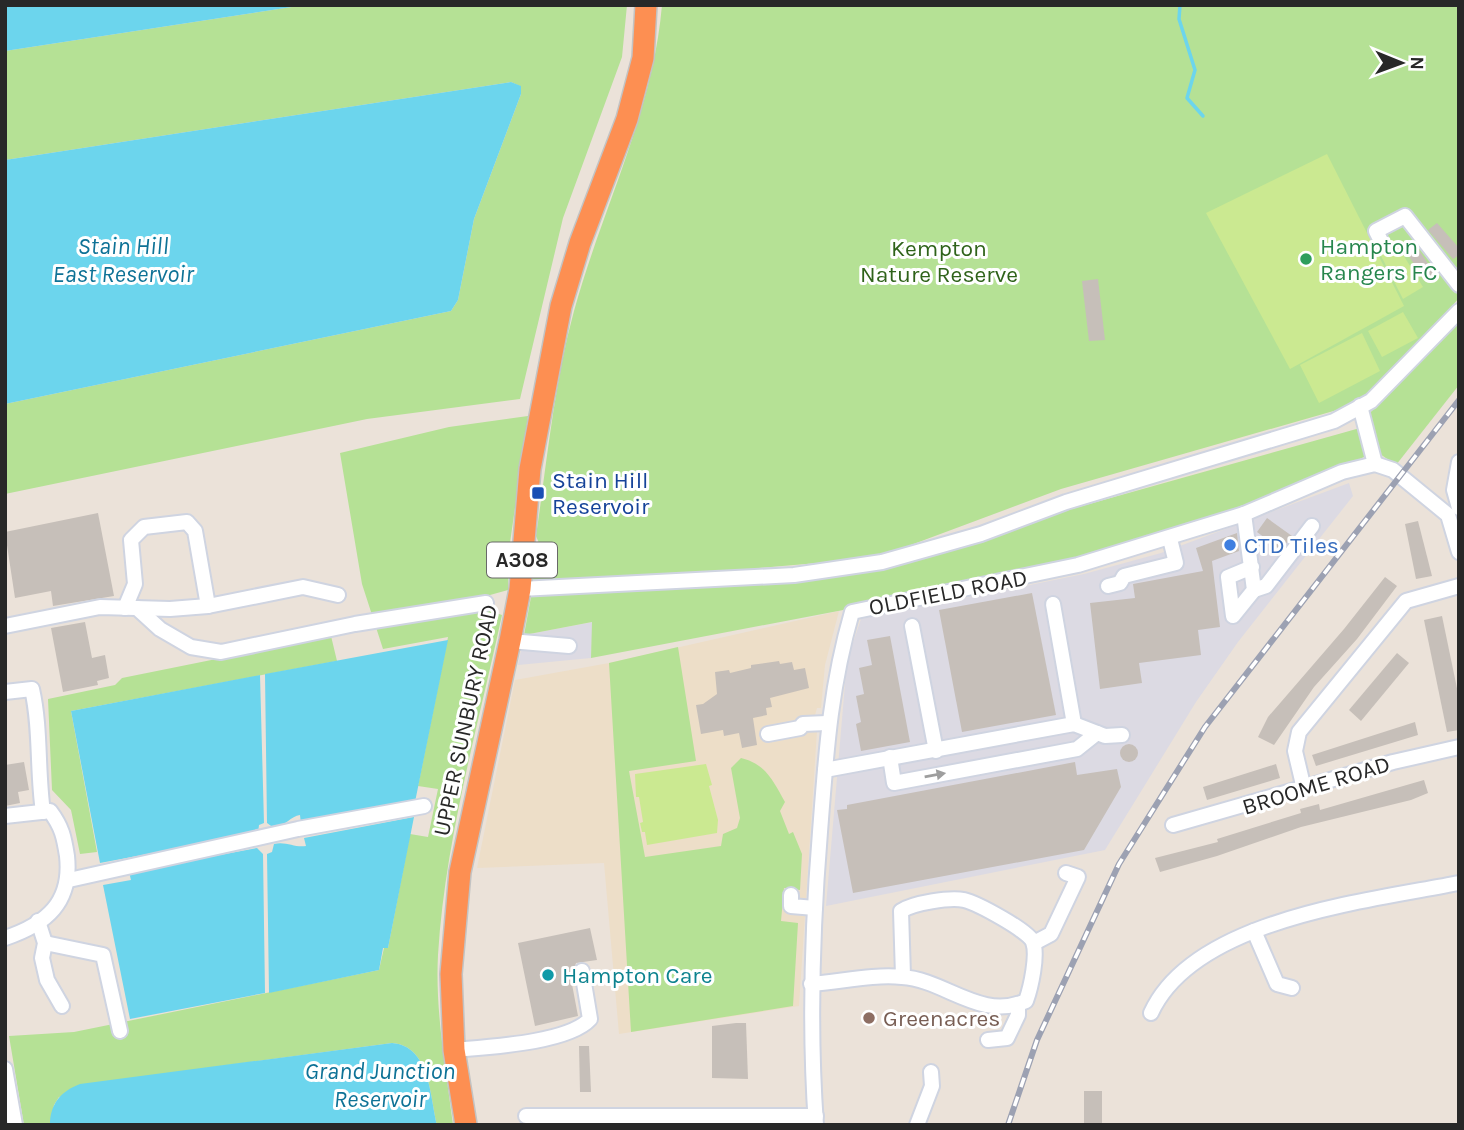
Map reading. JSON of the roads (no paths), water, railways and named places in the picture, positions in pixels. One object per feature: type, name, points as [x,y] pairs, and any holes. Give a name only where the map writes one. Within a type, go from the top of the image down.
[{"type":"highway","name":"UPPER SUNBURY ROAD","points":[[466,1125],[454,1050],[451,974],[460,872],[520,589],[530,469],[561,306],[580,243],[627,119],[643,58],[646,5]]},
{"type":"street","points":[[1381,242],[1376,232],[1405,216],[1459,285]]},
{"type":"street","points":[[520,589],[794,575],[882,562],[981,534],[1074,499],[1334,421],[1371,401],[1459,311]]},
{"type":"street","points":[[1360,406],[1375,464],[1393,470],[1444,511],[1457,532],[1459,552]]},
{"type":"street","points":[[1459,462],[1454,490],[1459,508]]},
{"type":"street","name":"OLDFIELD ROAD","points":[[816,1120],[811,984],[827,723],[838,662],[852,612],[1079,565],[1244,514],[1342,472],[1375,464]]},
{"type":"street","points":[[1244,514],[1254,590]]},
{"type":"street","points":[[131,608],[135,584],[131,540],[144,527],[187,522],[195,531],[208,606]]},
{"type":"street","points":[[1252,567],[1228,577],[1233,616],[1254,590],[1266,586],[1312,526]]},
{"type":"street","points":[[1108,586],[1120,583],[1124,576],[1176,563],[1170,539]]},
{"type":"street","points":[[1304,789],[1295,751],[1299,732],[1406,601],[1459,586]]},
{"type":"street","points":[[5,626],[100,607],[208,606],[303,587],[338,594]]},
{"type":"street","points":[[131,608],[160,629],[191,646],[221,652],[355,624],[486,603]]},
{"type":"street","points":[[1054,604],[1074,724]]},
{"type":"street","points":[[912,626],[936,751]]},
{"type":"street","points":[[510,641],[569,646]]},
{"type":"street","points":[[5,692],[32,689],[39,720],[36,757],[43,812]]},
{"type":"street","points":[[768,734],[800,728],[803,724],[827,723]]},
{"type":"street","points":[[825,770],[1074,724],[1105,736],[1122,735]]},
{"type":"street","points":[[890,757],[894,783],[1077,749],[1097,733]]},
{"type":"street","name":"BROOME ROAD","points":[[1173,825],[1385,764],[1459,747]]},
{"type":"street","points":[[69,880],[298,829],[424,806]]},
{"type":"street","points":[[5,816],[50,811],[64,830],[69,880],[55,909],[23,932],[5,938]]},
{"type":"street","points":[[1034,943],[1051,934],[1078,877],[1066,873]]},
{"type":"street","points":[[1151,1013],[1166,985],[1184,969],[1254,930],[1306,914],[1459,883]]},
{"type":"street","points":[[811,984],[903,976],[990,1007],[1018,1004],[1026,1001],[1032,983],[1034,943],[1027,932],[964,900],[912,904],[901,911],[903,976]]},
{"type":"street","points":[[791,906],[815,908]]},
{"type":"street","points":[[38,921],[45,943],[42,958],[47,980],[62,1006]]},
{"type":"street","points":[[1254,930],[1277,984],[1292,988]]},
{"type":"street","points":[[45,943],[103,955],[120,1031]]},
{"type":"street","points":[[454,1050],[550,1037],[583,1027],[590,1019],[582,971]]},
{"type":"street","points":[[988,1040],[1007,1038],[1017,1015],[1018,1004]]},
{"type":"street","points":[[5,1069],[15,1125]]},
{"type":"street","points":[[917,1125],[932,1086],[931,1072]]},
{"type":"street","points":[[526,1116],[622,1121],[816,1120]]},
{"type":"water","points":[[5,5],[305,5],[5,51]]},
{"type":"water","name":"Stain Hill East Reservoir","points":[[511,82],[521,86],[521,94],[474,219],[458,300],[451,311],[5,404],[5,160]]},
{"type":"water","points":[[448,640],[415,802],[301,824],[300,815],[274,828],[267,823],[265,674]]},
{"type":"water","points":[[260,675],[264,823],[259,825],[258,833],[100,863],[71,711]]},
{"type":"water","points":[[414,817],[388,948],[383,948],[379,970],[269,993],[267,854],[272,852],[274,844],[306,846],[304,838]]},
{"type":"water","points":[[257,848],[263,854],[265,993],[130,1019],[103,885],[131,880],[129,872]]},
{"type":"water","name":"Grand Junction Reservoir","points":[[392,1043],[405,1046],[421,1063],[430,1087],[437,1125],[50,1125],[52,1111],[58,1099],[67,1090],[80,1084]]},
{"type":"waterway","points":[[1180,5],[1179,19],[1195,70],[1187,98],[1203,116]]},
{"type":"railway","points":[[1008,1125],[1037,1040],[1119,864],[1205,727],[1459,400]]},
{"type":"place","name":"Hampton Rangers FC","points":[[1306,259]]},
{"type":"place","name":"Stain Hill Reservoir","points":[[538,493]]},
{"type":"place","name":"CTD Tiles","points":[[1230,545]]},
{"type":"place","name":"Hampton Care","points":[[548,975]]},
{"type":"place","name":"Greenacres","points":[[869,1018]]},
{"type":"park label","name":"Kempton Nature Reserve","points":[[939,261]]}]
